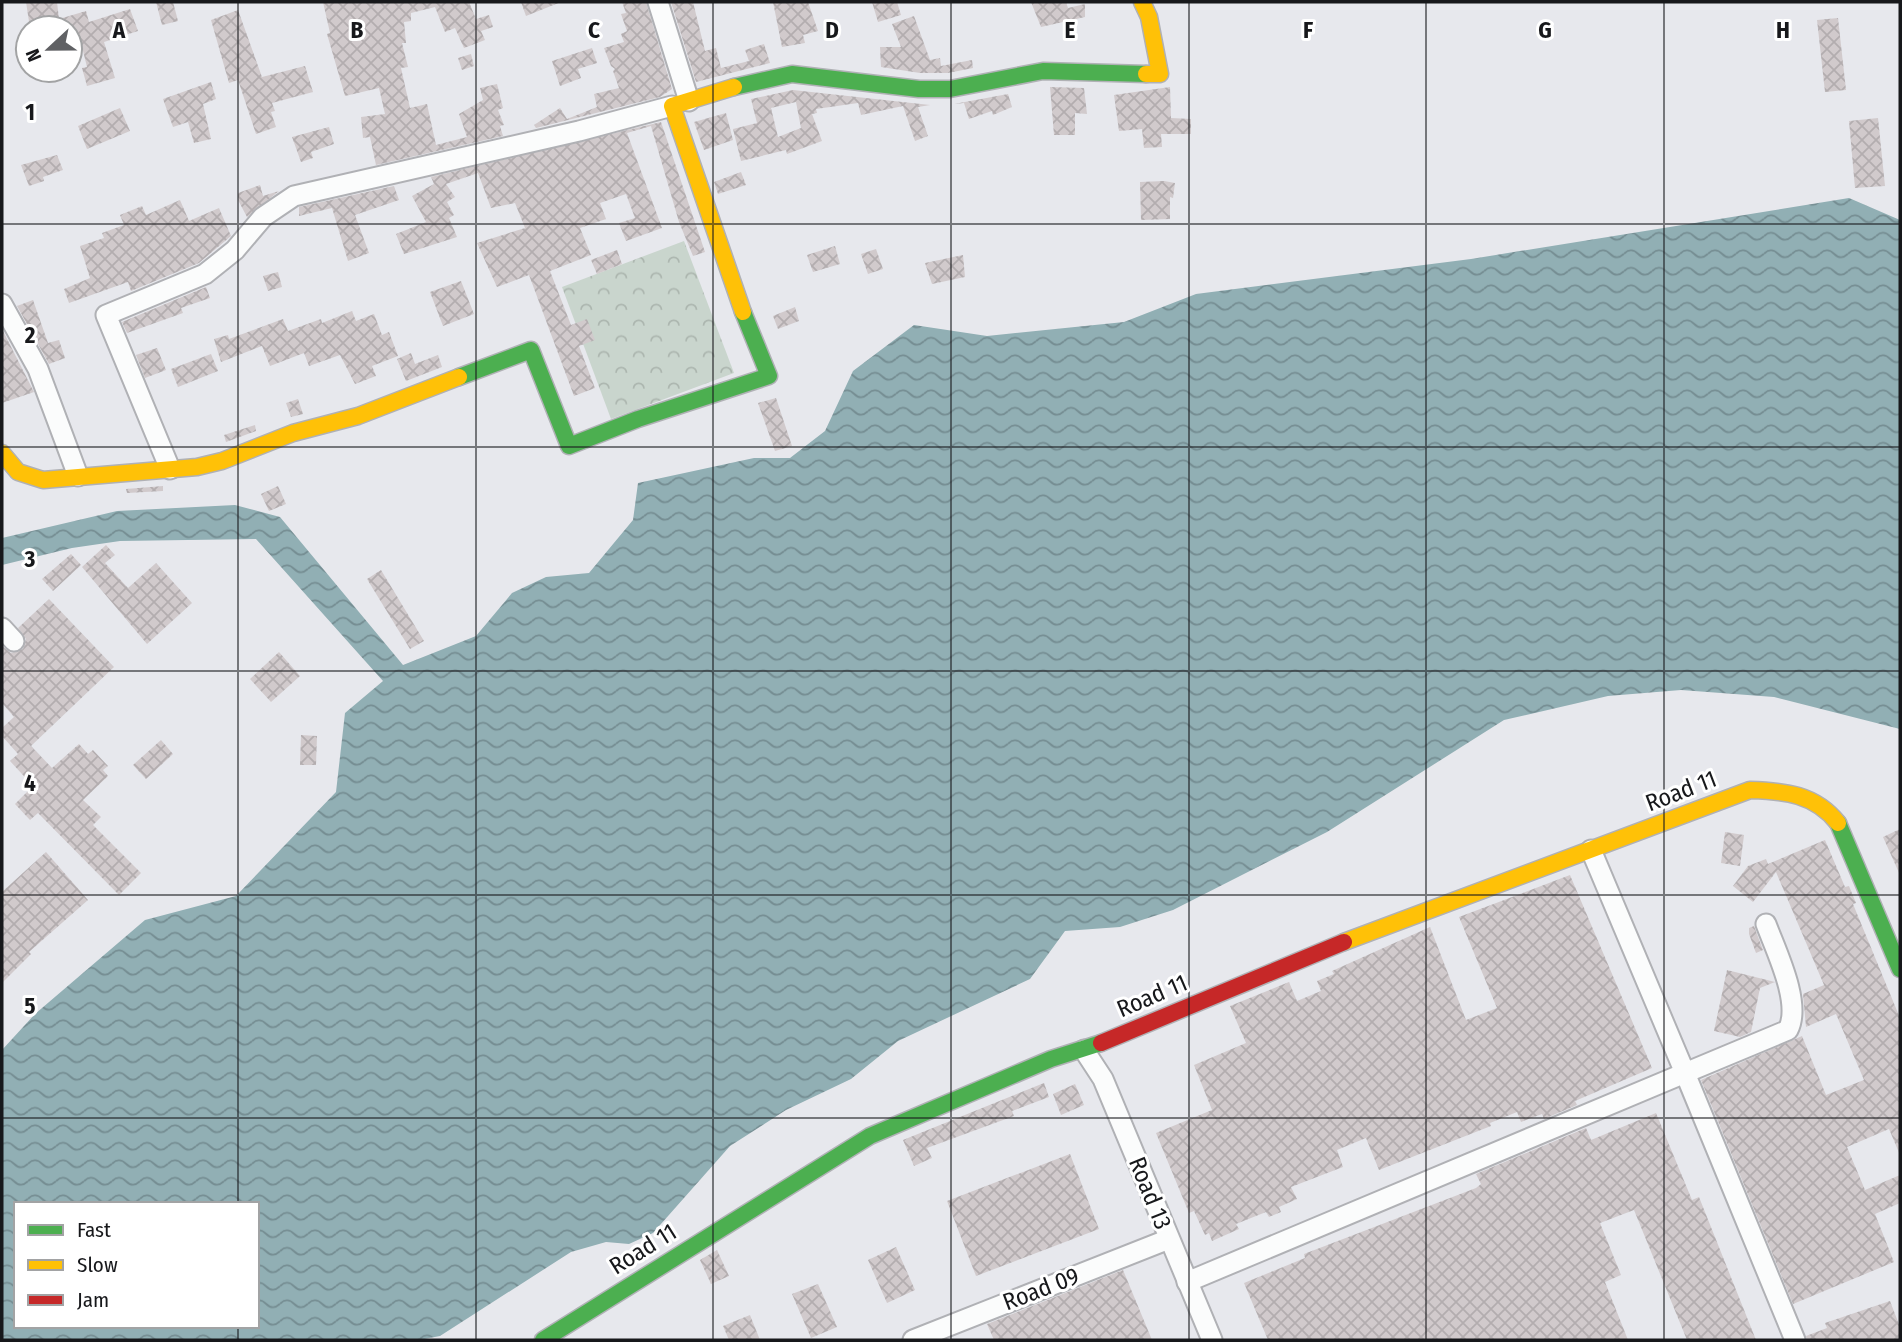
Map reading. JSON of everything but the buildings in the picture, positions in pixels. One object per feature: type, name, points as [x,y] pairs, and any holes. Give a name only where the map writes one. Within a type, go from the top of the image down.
[{"type":"street","points":[[2,453],[6,462],[24,477],[43,480],[170,469],[222,461],[293,433],[358,416],[531,350],[569,446],[638,419],[769,376],[732,283],[680,104],[657,2]]},
{"type":"street","points":[[170,469],[106,315],[205,274],[235,250],[262,217],[294,196],[579,131],[728,88],[792,74],[863,80],[919,89],[950,89],[1043,71],[1160,74],[1149,17],[1143,2]]},
{"type":"street","points":[[2,304],[38,369],[78,476]]},
{"type":"street","name":"Road 11","points":[[542,1340],[870,1136],[1051,1059],[1084,1050],[1376,928],[1750,790],[1772,791],[1818,800],[1829,809],[1841,826],[1900,969]]},
{"type":"street","points":[[1591,850],[1795,1340]]},
{"type":"street","points":[[1187,1282],[1788,1030],[1793,1021],[1789,988],[1766,924]]},
{"type":"street","name":"Road 13","points":[[1084,1050],[1091,1056],[1103,1079],[1212,1340]]},
{"type":"street","name":"Road 09","points":[[913,1340],[1170,1239]]},
{"type":"green space","points":[[684,241],[734,373],[611,419],[562,287]]},
{"type":"water","points":[[1849,198],[1900,220],[1900,729],[1774,697],[1681,690],[1608,696],[1504,720],[1327,832],[1173,910],[1120,927],[1065,931],[1030,979],[898,1041],[851,1079],[786,1110],[730,1146],[653,1233],[629,1244],[606,1242],[571,1252],[440,1336],[419,1340],[2,1340],[2,1050],[35,1014],[145,920],[236,896],[336,792],[345,713],[383,681],[256,539],[120,541],[72,548],[2,565],[2,538],[117,511],[235,505],[280,517],[403,665],[476,636],[512,593],[546,577],[589,573],[633,520],[638,483],[754,458],[790,458],[825,431],[853,371],[914,325],[987,336],[1124,322],[1196,294],[1471,259]]},
{"type":"traffic: fast","points":[[734,87],[792,74],[919,89],[950,89],[1043,71],[1146,74]]},
{"type":"traffic: fast","points":[[459,377],[531,350],[569,446],[638,419],[769,376],[743,312]]},
{"type":"traffic: fast","points":[[1838,823],[1900,969]]},
{"type":"traffic: fast","points":[[543,1340],[870,1136],[1051,1059],[1101,1043]]},
{"type":"traffic: slow","points":[[1142,2],[1149,17],[1160,74],[1146,74]]},
{"type":"traffic: slow","points":[[734,87],[672,106],[743,312]]},
{"type":"traffic: slow","points":[[2,453],[18,472],[43,480],[197,467],[222,461],[293,433],[358,416],[459,377]]},
{"type":"traffic: slow","points":[[1344,942],[1750,790],[1787,793],[1809,800],[1829,813],[1838,823]]},
{"type":"traffic: jam","points":[[1101,1043],[1344,942]]}]
